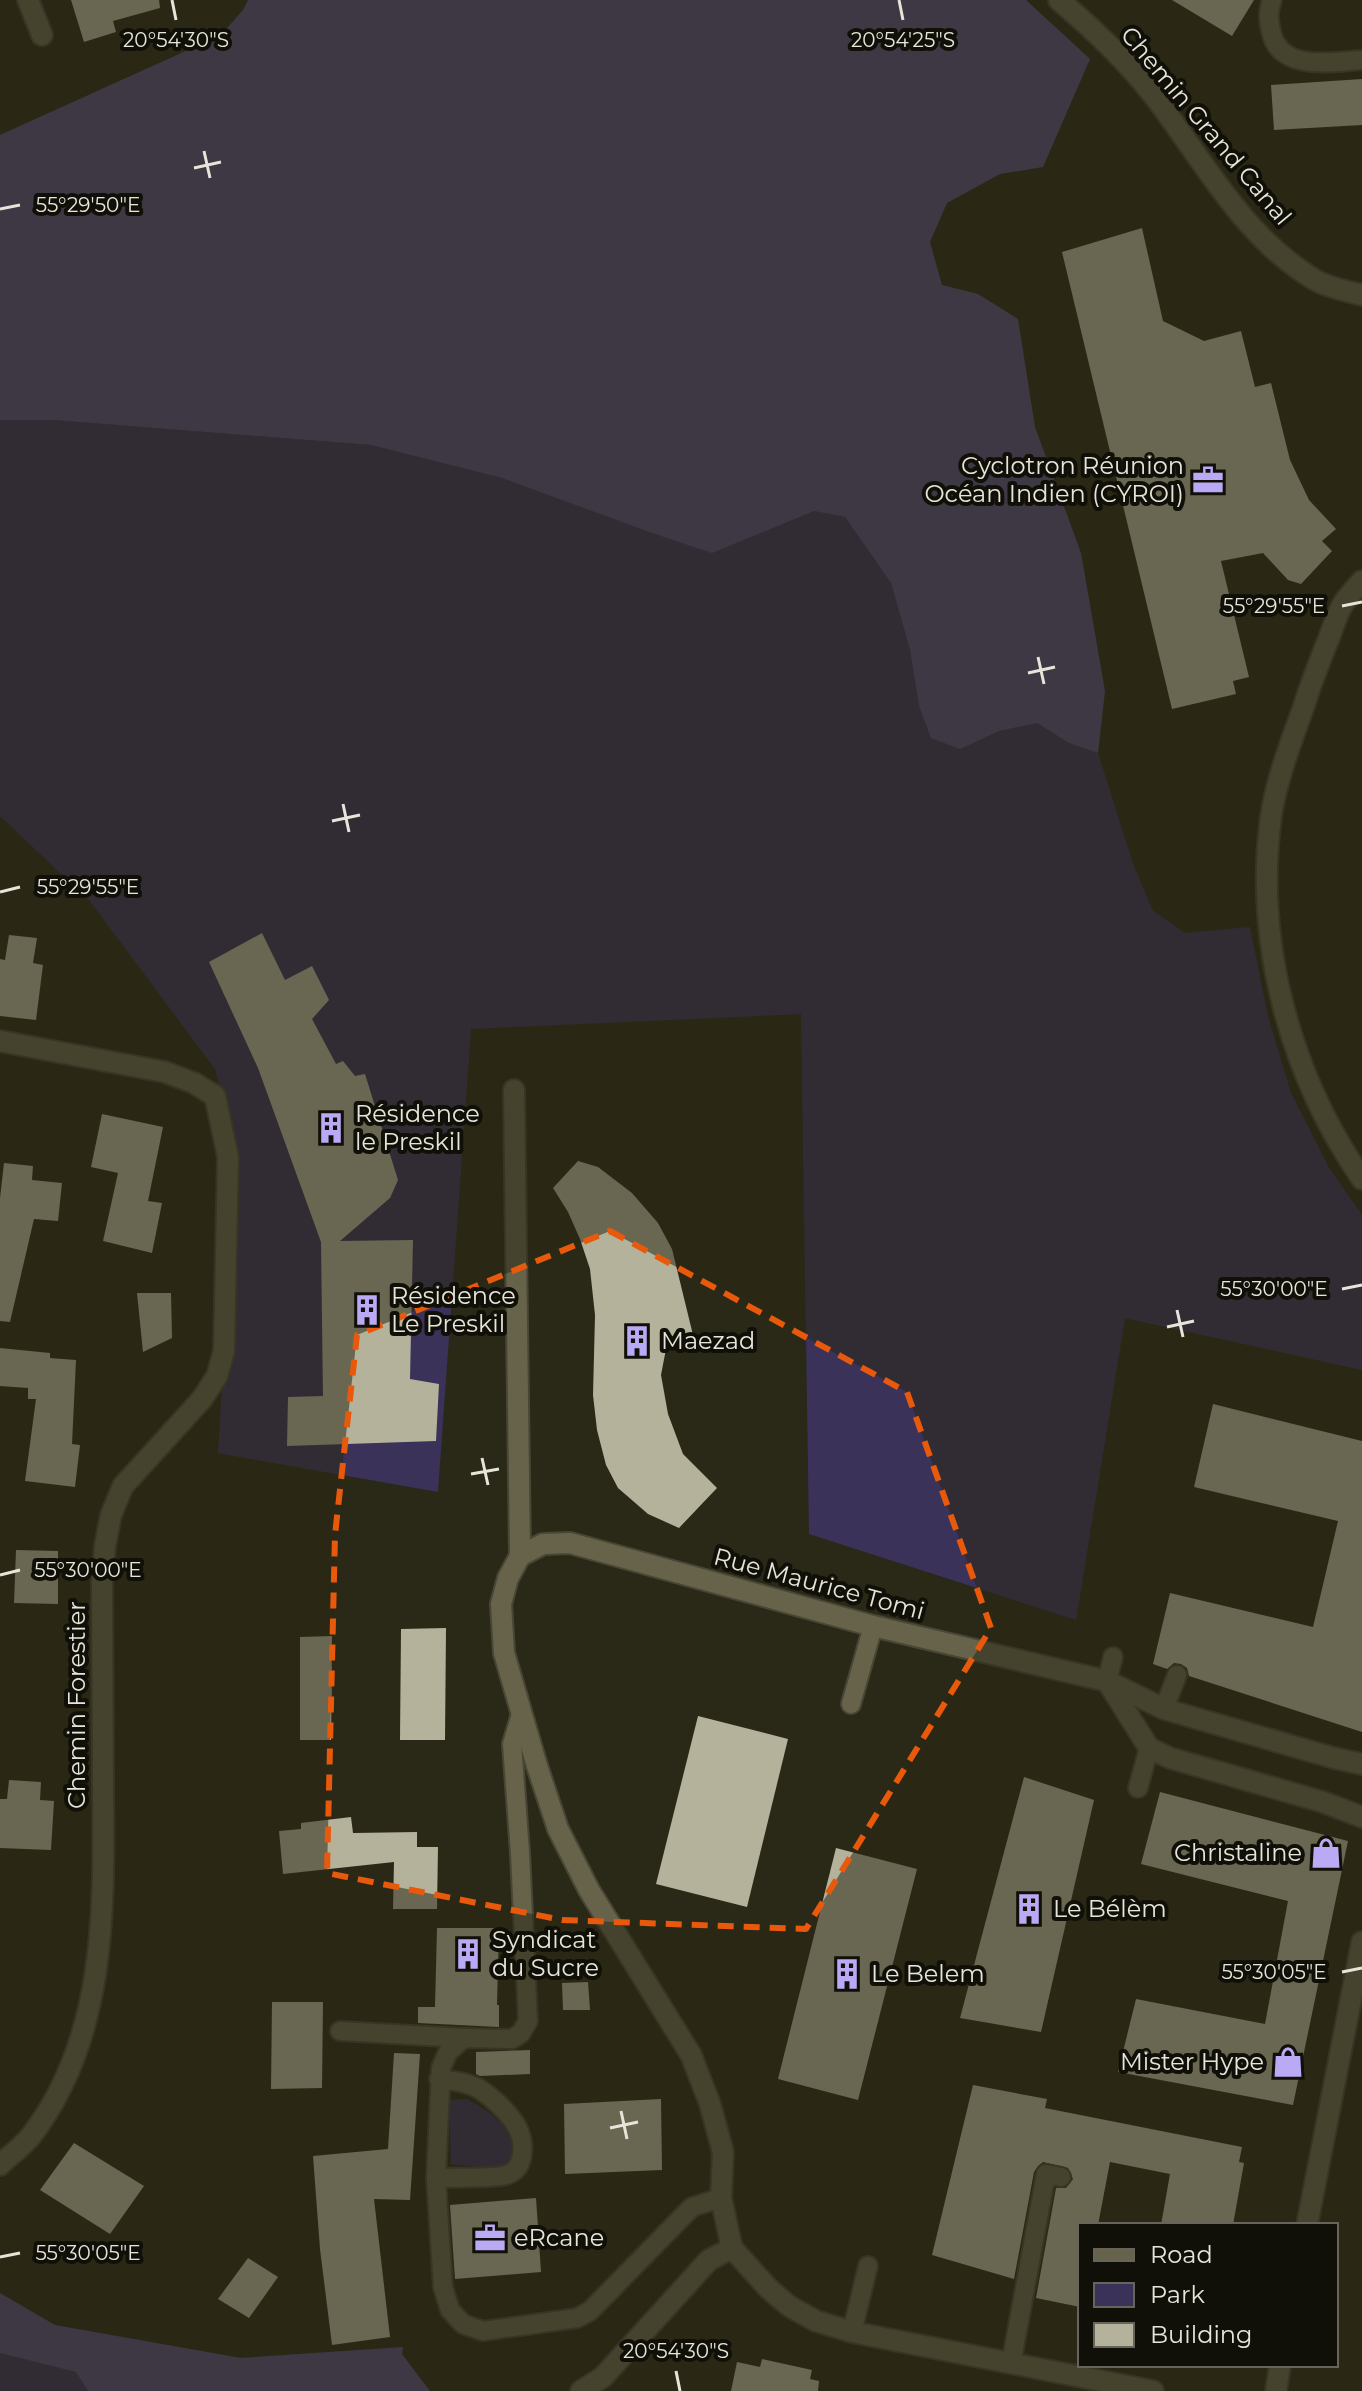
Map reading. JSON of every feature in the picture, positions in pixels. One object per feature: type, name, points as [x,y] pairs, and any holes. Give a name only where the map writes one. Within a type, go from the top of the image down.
[{"type":"street","points":[[28,0],[42,35]]},
{"type":"street","name":"Chemin Grand Canal","points":[[1059,0],[1084,21],[1153,94],[1246,222],[1284,257],[1318,282],[1362,295]]},
{"type":"street","points":[[1362,581],[1342,605],[1282,770],[1271,816],[1268,865],[1273,966],[1282,1002],[1303,1070],[1327,1125],[1362,1179]]},
{"type":"street","name":"Chemin Forestier","points":[[0,1041],[165,1072],[194,1083],[215,1096],[228,1157],[224,1351],[217,1376],[202,1399],[123,1486],[111,1515],[105,1546],[102,1583],[104,1881],[96,1976],[86,2021],[60,2092],[30,2138],[0,2165]]},
{"type":"street","points":[[514,1090],[520,1556],[508,1578],[501,1604],[504,1653],[558,1829],[583,1878],[691,2055],[710,2104],[723,2152],[721,2198],[732,2248],[768,2288],[789,2306],[816,2321],[852,2332],[1153,2391]]},
{"type":"street","name":"Rue Maurice Tomi","points":[[520,1556],[543,1544],[570,1543],[873,1626],[1107,1681],[1164,1709],[1362,1764]]},
{"type":"street","points":[[1107,1681],[1149,1748],[1170,1758],[1323,1802],[1362,1817]]},
{"type":"street","points":[[1307,2223],[1362,1942]]},
{"type":"street","points":[[581,2391],[603,2377],[709,2260],[732,2248]]},
{"type":"street","points":[[1276,2391],[1280,2367]]},
{"type":"lane","points":[[1272,0],[1268,12],[1276,48],[1292,58],[1312,63],[1362,60]]},
{"type":"lane","points":[[851,1704],[873,1626]]},
{"type":"lane","points":[[1107,1681],[1113,1657]]},
{"type":"lane","points":[[1164,1709],[1177,1675]]},
{"type":"lane","points":[[340,2031],[512,2039],[521,2033],[528,2021],[512,1744],[521,1714]]},
{"type":"lane","points":[[1138,1788],[1149,1748]]},
{"type":"lane","points":[[464,2038],[448,2052],[439,2079],[436,2178],[443,2287],[450,2310],[463,2324],[483,2331],[577,2318],[590,2311],[692,2207],[721,2198]]},
{"type":"lane","points":[[436,2178],[506,2175],[517,2169],[522,2160],[516,2126],[491,2099],[470,2085],[439,2079]]},
{"type":"lane","points":[[1011,2364],[1046,2174],[1061,2177]]},
{"type":"lane","points":[[852,2332],[868,2266]]},
{"type":"highlighted area","points":[[610,1231],[907,1392],[991,1628],[806,1929],[562,1920],[327,1873],[335,1535],[357,1335]]},
{"type":"green space","points":[[0,420],[54,420],[371,445],[502,478],[711,552],[814,511],[845,517],[891,583],[910,650],[919,706],[960,748],[999,731],[1037,723],[1069,743],[1098,753],[1133,864],[1153,911],[1185,933],[1250,927],[1268,1017],[1291,1093],[1329,1168],[1362,1215],[1362,1370],[1125,1318],[1076,1620],[809,1534],[801,1014],[471,1029],[438,1492],[218,1453],[236,1154],[215,1069],[90,901],[0,816]]},
{"type":"green space","points":[[466,2099],[493,2116],[509,2135],[510,2162],[498,2169],[451,2164],[449,2100]]},
{"type":"green space","points":[[0,2353],[76,2372],[88,2391],[0,2391]]},
{"type":"shaded area","points":[[248,0],[1026,0],[1090,59],[1043,167],[1000,174],[947,203],[930,242],[942,285],[978,294],[1018,319],[1035,427],[1081,553],[1105,691],[1098,753],[1069,743],[1037,723],[999,731],[960,749],[931,738],[919,706],[910,650],[891,583],[845,517],[814,511],[712,553],[502,478],[371,445],[54,420],[0,420],[0,135],[221,35]]},
{"type":"shaded area","points":[[0,2293],[55,2325],[241,2358],[403,2347],[402,2354],[430,2391],[88,2391],[76,2372],[0,2353]]},
{"type":"building","points":[[71,0],[159,0],[160,8],[113,21],[116,32],[84,42]]},
{"type":"building","points":[[1172,0],[1254,0],[1232,36]]},
{"type":"building","points":[[1362,79],[1362,125],[1274,130],[1271,85]]},
{"type":"building","name":"Cyclotron Réunion Océan Indien (CYROI)","points":[[1142,228],[1163,321],[1204,341],[1241,331],[1255,387],[1271,383],[1290,460],[1309,500],[1336,529],[1322,541],[1332,551],[1301,584],[1288,580],[1263,553],[1221,561],[1249,677],[1233,681],[1236,694],[1172,709],[1062,252]]},
{"type":"building","points":[[262,933],[285,980],[312,966],[329,1000],[312,1019],[336,1064],[343,1061],[355,1076],[365,1074],[398,1180],[390,1198],[340,1241],[413,1240],[410,1379],[439,1384],[436,1441],[287,1446],[288,1397],[323,1396],[321,1242],[258,1068],[209,962]]},
{"type":"building","points":[[9,935],[37,938],[33,963],[43,965],[36,1020],[0,1016],[0,959],[5,960]]},
{"type":"building","points":[[102,1114],[163,1127],[148,1201],[162,1203],[152,1253],[103,1241],[118,1173],[91,1167]]},
{"type":"building","name":"Maezad","points":[[578,1161],[598,1167],[632,1193],[658,1223],[672,1249],[693,1335],[666,1349],[661,1375],[668,1414],[683,1454],[717,1488],[679,1528],[648,1514],[618,1488],[606,1465],[597,1430],[593,1395],[595,1315],[590,1269],[568,1212],[553,1188]]},
{"type":"building","points":[[4,1163],[33,1166],[32,1180],[62,1183],[58,1221],[34,1219],[10,1322],[0,1321],[0,1198]]},
{"type":"building","points":[[137,1293],[171,1293],[172,1338],[143,1352]]},
{"type":"building","points":[[0,1348],[50,1353],[50,1358],[76,1360],[72,1444],[80,1445],[75,1487],[25,1481],[36,1399],[28,1399],[28,1388],[0,1386]]},
{"type":"building","points":[[1213,1404],[1362,1441],[1362,1732],[1189,1676],[1187,1668],[1181,1664],[1174,1663],[1167,1669],[1153,1664],[1170,1593],[1313,1627],[1338,1521],[1194,1487]]},
{"type":"building","points":[[16,1550],[58,1551],[58,1604],[14,1603]]},
{"type":"building","points":[[446,1628],[445,1740],[400,1740],[401,1629]]},
{"type":"building","points":[[332,1636],[331,1740],[300,1740],[300,1637]]},
{"type":"building","points":[[698,1716],[788,1739],[747,1907],[656,1884]]},
{"type":"building","name":"Le Bélèm","points":[[1024,1777],[1094,1800],[1041,2032],[960,2018]]},
{"type":"building","points":[[9,1780],[41,1782],[40,1800],[54,1801],[51,1850],[0,1848],[0,1799],[7,1799]]},
{"type":"building","points":[[1160,1792],[1348,1841],[1293,2105],[1118,2072],[1136,1999],[1265,2024],[1288,1901],[1141,1864]]},
{"type":"building","points":[[351,1817],[353,1833],[417,1832],[417,1847],[438,1847],[437,1909],[393,1909],[394,1862],[283,1874],[279,1831],[301,1829],[301,1823]]},
{"type":"building","name":"Le Belem","points":[[836,1848],[917,1869],[858,2100],[778,2079]]},
{"type":"building","points":[[437,1928],[499,1928],[499,2027],[418,2023],[418,2007],[435,2007]]},
{"type":"building","points":[[588,1982],[590,2010],[563,2010],[562,1983]]},
{"type":"building","points":[[272,2002],[323,2002],[322,2088],[271,2089]]},
{"type":"building","points":[[530,2050],[530,2074],[476,2074],[476,2052]]},
{"type":"building","points":[[394,2053],[420,2054],[410,2200],[374,2199],[390,2337],[332,2345],[313,2156],[388,2149]]},
{"type":"building","points":[[973,2085],[1047,2099],[1045,2108],[1242,2147],[1239,2162],[1244,2163],[1233,2223],[1161,2223],[1170,2174],[1110,2162],[1098,2223],[1078,2223],[1078,2307],[1036,2298],[1056,2188],[1066,2188],[1073,2179],[1068,2168],[1043,2162],[1034,2172],[1014,2279],[932,2255]]},
{"type":"building","points":[[661,2099],[662,2170],[565,2174],[564,2104]]},
{"type":"building","points":[[74,2143],[144,2186],[110,2234],[40,2190]]},
{"type":"building","points":[[536,2198],[541,2272],[455,2279],[450,2205]]},
{"type":"building","points":[[248,2258],[278,2277],[249,2318],[218,2299]]},
{"type":"building","points":[[762,2359],[812,2370],[810,2379],[819,2381],[818,2391],[731,2391],[737,2362],[760,2367]]},
{"type":"place","name":"Cyclotron Réunion Océan Indien (CYROI)","points":[[1208,480]]},
{"type":"place","name":"Résidence le Preskil","points":[[331,1128]]},
{"type":"place","name":"Résidence Le Preskil","points":[[367,1310]]},
{"type":"place","name":"Maezad","points":[[637,1341]]},
{"type":"place","name":"Christaline","points":[[1326,1853]]},
{"type":"place","name":"Le Bélèm","points":[[1029,1909]]},
{"type":"place","name":"Syndicat du Sucre","points":[[468,1954]]},
{"type":"place","name":"Le Belem","points":[[847,1974]]},
{"type":"place","name":"Mister Hype","points":[[1288,2062]]},
{"type":"place","name":"eRcane","points":[[490,2238]]}]
